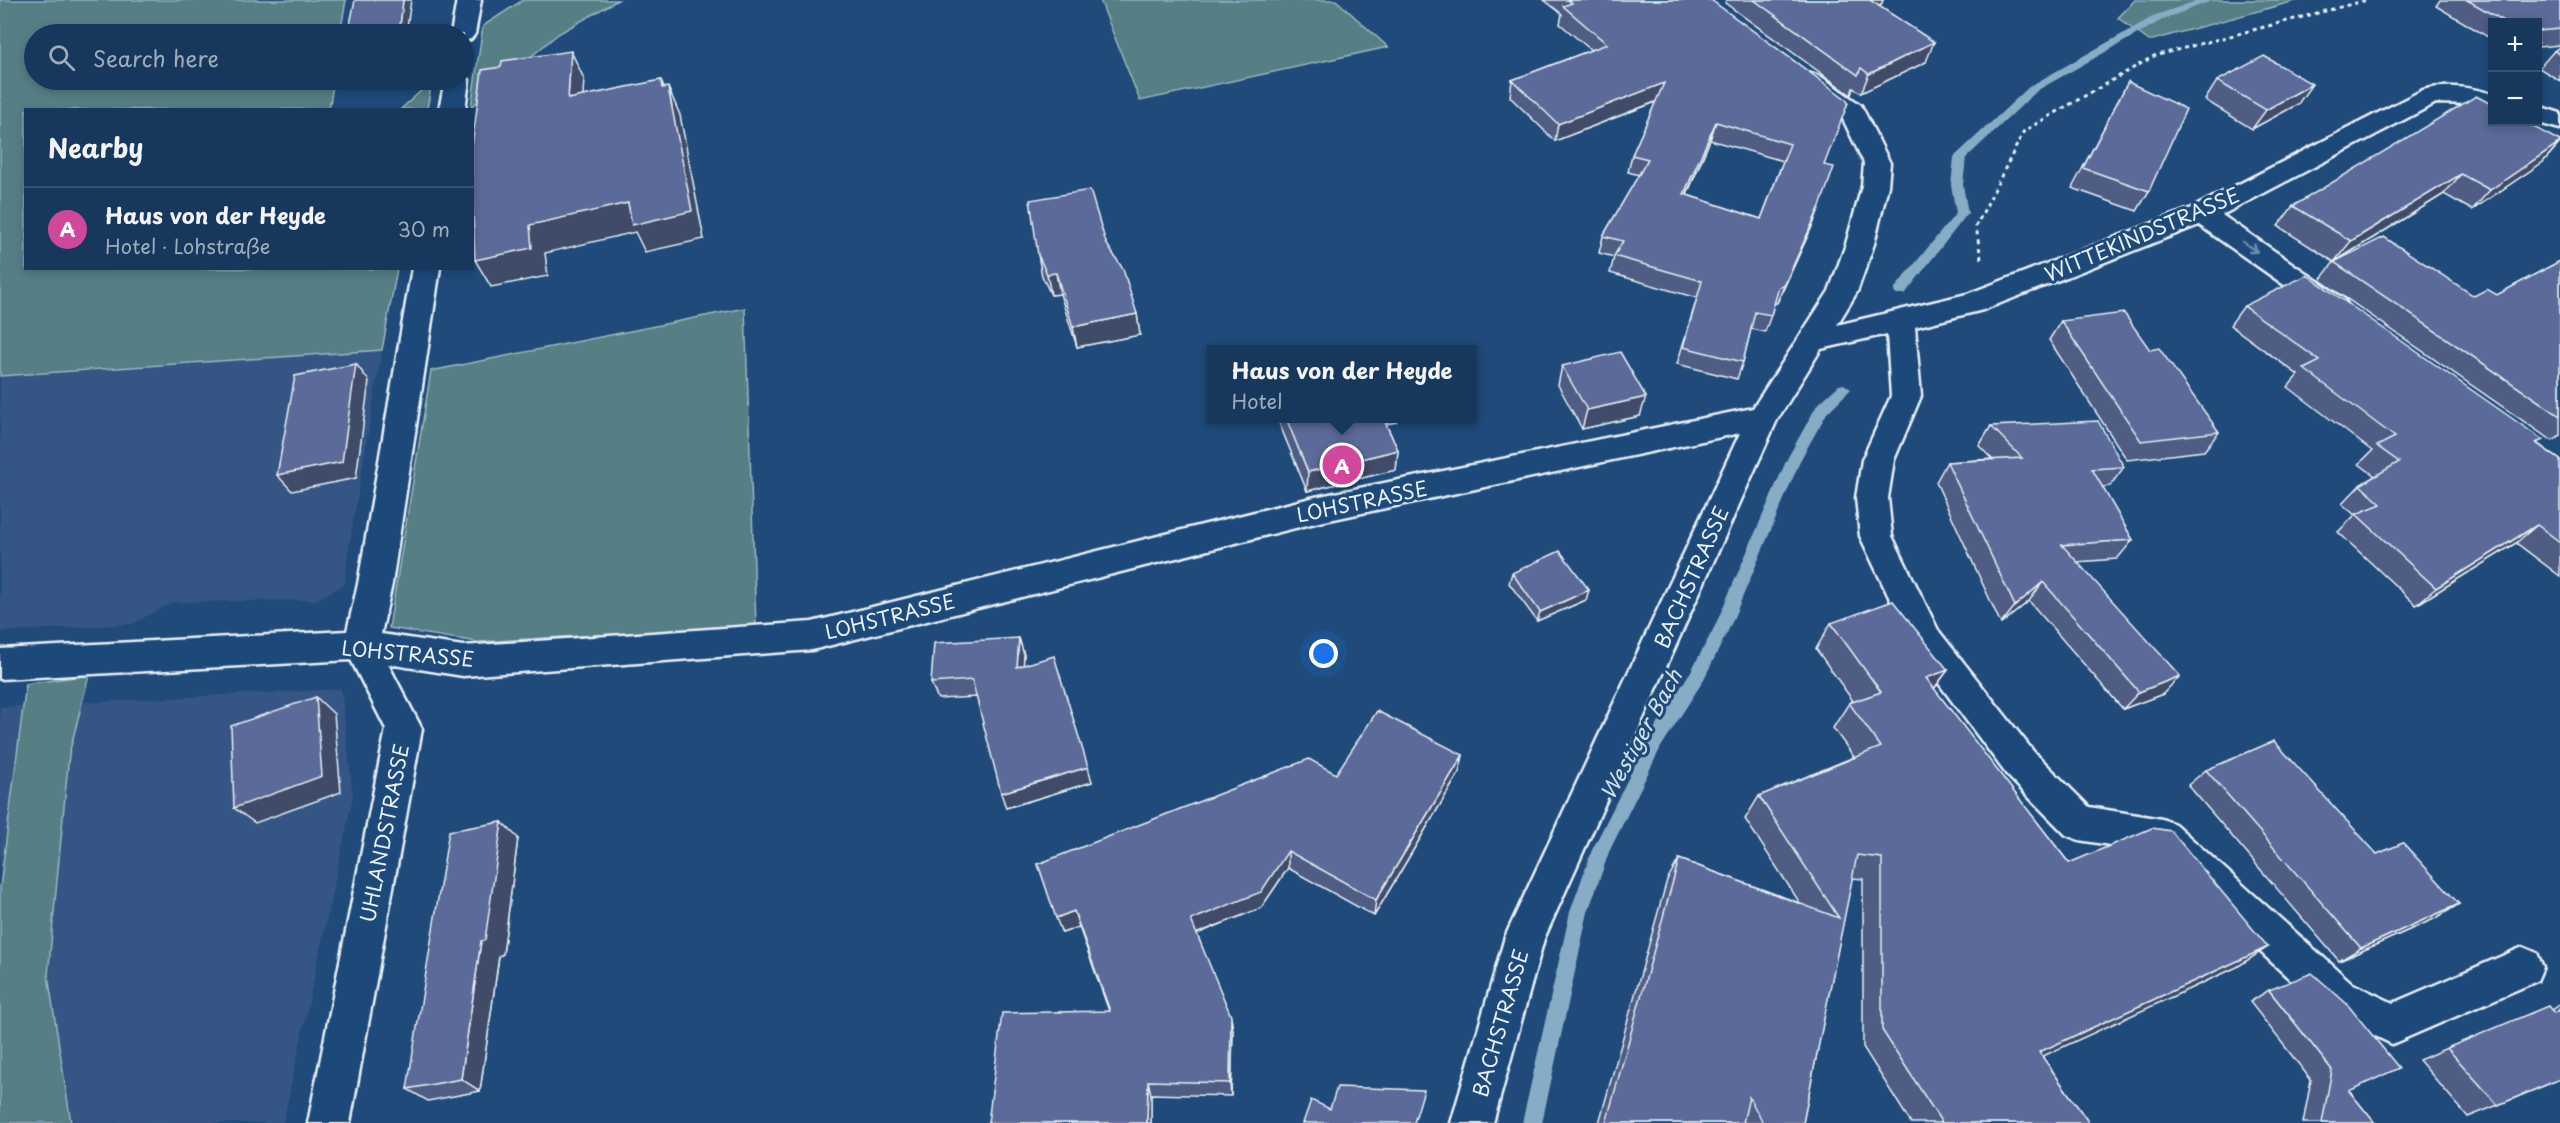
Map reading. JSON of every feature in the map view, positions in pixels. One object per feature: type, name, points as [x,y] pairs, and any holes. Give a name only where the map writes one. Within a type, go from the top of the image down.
[{"type":"street","points":[[465,24],[469,0]]},
{"type":"street","name":"BACHSTRASSE","points":[[1472,1123],[1524,938],[1763,417],[1843,292],[1860,244],[1875,186],[1877,163],[1852,111],[1796,70]]},
{"type":"street","points":[[452,108],[455,90]]},
{"type":"street","name":"WITTEKINDSTRASSE","points":[[1813,341],[1973,303],[2202,214],[2432,95],[2473,96],[2488,100]]},
{"type":"street","points":[[2542,115],[2560,121]]},
{"type":"street","points":[[2202,214],[2357,322]]},
{"type":"street","points":[[361,645],[375,584],[426,270]]},
{"type":"street","points":[[1900,320],[1906,396],[1878,460],[1872,498],[1876,536],[1926,640],[2020,763],[2079,823],[2162,836],[2339,998],[2392,1024],[2523,967]]},
{"type":"street","name":"LOHSTRASSE","points":[[3,669],[361,645],[463,662],[812,636],[1316,510],[1763,417]]},
{"type":"street","name":"UHLANDSTRASSE","points":[[329,1123],[404,729],[361,645]]},
{"type":"path","points":[[1976,226],[2024,130],[2154,56],[2367,0]]},
{"type":"shaded area","points":[[382,350],[347,559],[345,584],[316,600],[173,602],[132,624],[0,632],[0,376]]},
{"type":"shaded area","points":[[341,689],[353,796],[283,1123],[0,1123],[0,707]]},
{"type":"green space","points":[[0,0],[346,0],[342,24],[24,24],[24,90],[332,90],[329,108],[24,108],[24,270],[397,270],[382,350],[0,376]]},
{"type":"green space","points":[[523,0],[618,0],[558,34],[471,107],[483,26]]},
{"type":"green space","points":[[1100,0],[1336,0],[1388,47],[1140,101]]},
{"type":"green space","points":[[2135,0],[2299,0],[2149,41],[2118,18]]},
{"type":"green space","points":[[422,90],[430,90],[427,108],[402,108]]},
{"type":"green space","points":[[745,308],[756,626],[477,642],[389,628],[431,371]]},
{"type":"green space","points":[[89,675],[69,754],[48,975],[71,1123],[0,1123],[0,888],[26,684]]},
{"type":"building","points":[[355,0],[403,0],[400,24],[350,24]]},
{"type":"building","points":[[1568,0],[1711,0],[1846,99],[1848,103],[1824,165],[1834,167],[1821,204],[1784,286],[1779,287],[1771,315],[1755,312],[1743,362],[1683,347],[1702,281],[1614,256],[1623,241],[1603,236],[1648,159],[1632,155],[1664,83],[1558,124],[1512,80],[1607,44],[1563,6],[1572,3]],"holes":[[[1716,122],[1790,144],[1761,219],[1684,194]]]},
{"type":"building","points":[[1754,0],[1870,0],[1934,42],[1869,74],[1861,68],[1858,75]]},
{"type":"building","points":[[2467,0],[2560,0],[2560,29],[2542,31],[2542,18],[2499,18]]},
{"type":"building","points":[[571,51],[568,99],[661,80],[662,88],[668,87],[692,211],[632,225],[628,203],[530,225],[532,248],[475,260],[474,131],[482,70],[501,67],[502,61]]},
{"type":"building","points":[[2264,56],[2312,84],[2266,110],[2217,81]]},
{"type":"building","points":[[2128,82],[2186,109],[2149,191],[2083,168]]},
{"type":"building","points":[[2476,96],[2488,102],[2488,126],[2532,126],[2560,141],[2490,190],[2461,174],[2351,241],[2293,206]]},
{"type":"building","points":[[1090,190],[1106,243],[1123,269],[1137,314],[1073,327],[1056,273],[1047,274],[1038,255],[1030,200]]},
{"type":"building","points":[[2384,237],[2474,296],[2487,289],[2497,295],[2560,261],[2560,416],[2334,262]]},
{"type":"building","points":[[2307,275],[2543,440],[2536,443],[2560,460],[2560,542],[2537,525],[2436,588],[2356,514],[2381,504],[2360,485],[2399,462],[2377,446],[2395,437],[2304,369],[2320,361],[2244,306]]},
{"type":"building","points":[[2124,313],[2150,350],[2159,348],[2219,432],[2141,441],[2061,321]]},
{"type":"building","points":[[1620,352],[1646,397],[1587,410],[1562,366]]},
{"type":"building","points":[[356,364],[342,462],[277,475],[295,376]]},
{"type":"building","points":[[2098,421],[2124,467],[2092,469],[2133,540],[2062,545],[2180,676],[2139,692],[2043,582],[2015,606],[1947,462],[2022,458],[1991,426]]},
{"type":"building","points":[[1288,423],[1385,423],[1398,450],[1308,472]]},
{"type":"building","points":[[1560,551],[1589,590],[1540,612],[1512,573]]},
{"type":"building","points":[[1893,601],[1948,670],[1926,678],[2069,863],[2152,828],[2171,831],[2268,947],[2039,1052],[2089,1123],[1942,1123],[1882,1030],[1882,858],[1857,855],[1803,1123],[1763,1123],[1749,1097],[1743,1123],[1606,1123],[1679,859],[1839,918],[1759,796],[1881,747],[1849,703],[1881,692],[1831,623]]},
{"type":"building","points":[[1019,638],[1017,667],[1054,656],[1088,767],[1001,793],[972,680],[931,683],[934,643]]},
{"type":"building","points":[[316,697],[322,776],[234,808],[231,726]]},
{"type":"building","points":[[1377,711],[1463,755],[1376,900],[1288,851],[1261,892],[1191,920],[1231,1016],[1230,1083],[1148,1081],[1147,1123],[988,1123],[1002,1013],[1110,1011],[1074,911],[1056,918],[1038,864],[1309,759],[1336,774]]},
{"type":"building","points":[[2274,741],[2377,854],[2403,843],[2459,904],[2361,948],[2206,770]]},
{"type":"building","points":[[502,822],[485,940],[481,941],[461,1079],[407,1089],[449,831]]},
{"type":"building","points":[[2312,973],[2347,1004],[2399,1068],[2349,1091],[2375,1123],[2322,1123],[2332,1070],[2269,990]]},
{"type":"building","points":[[2548,1006],[2554,1013],[2560,1009],[2560,1079],[2498,1105],[2447,1048]]},
{"type":"building","points":[[1337,1087],[1424,1090],[1414,1123],[1303,1123],[1311,1100],[1330,1109]]},
{"type":"waterway","name":"Westiger Bach","points":[[1900,291],[1962,213],[1957,185],[1960,157],[2034,88],[2160,17],[2209,0]]},
{"type":"waterway","name":"Westiger Bach","points":[[1532,1123],[1579,912],[1601,850],[1655,742],[1697,676],[1721,629],[1794,459],[1822,409],[1844,389]]},
{"type":"place","name":"Haus von der Heyde","points":[[1342,465]]}]
